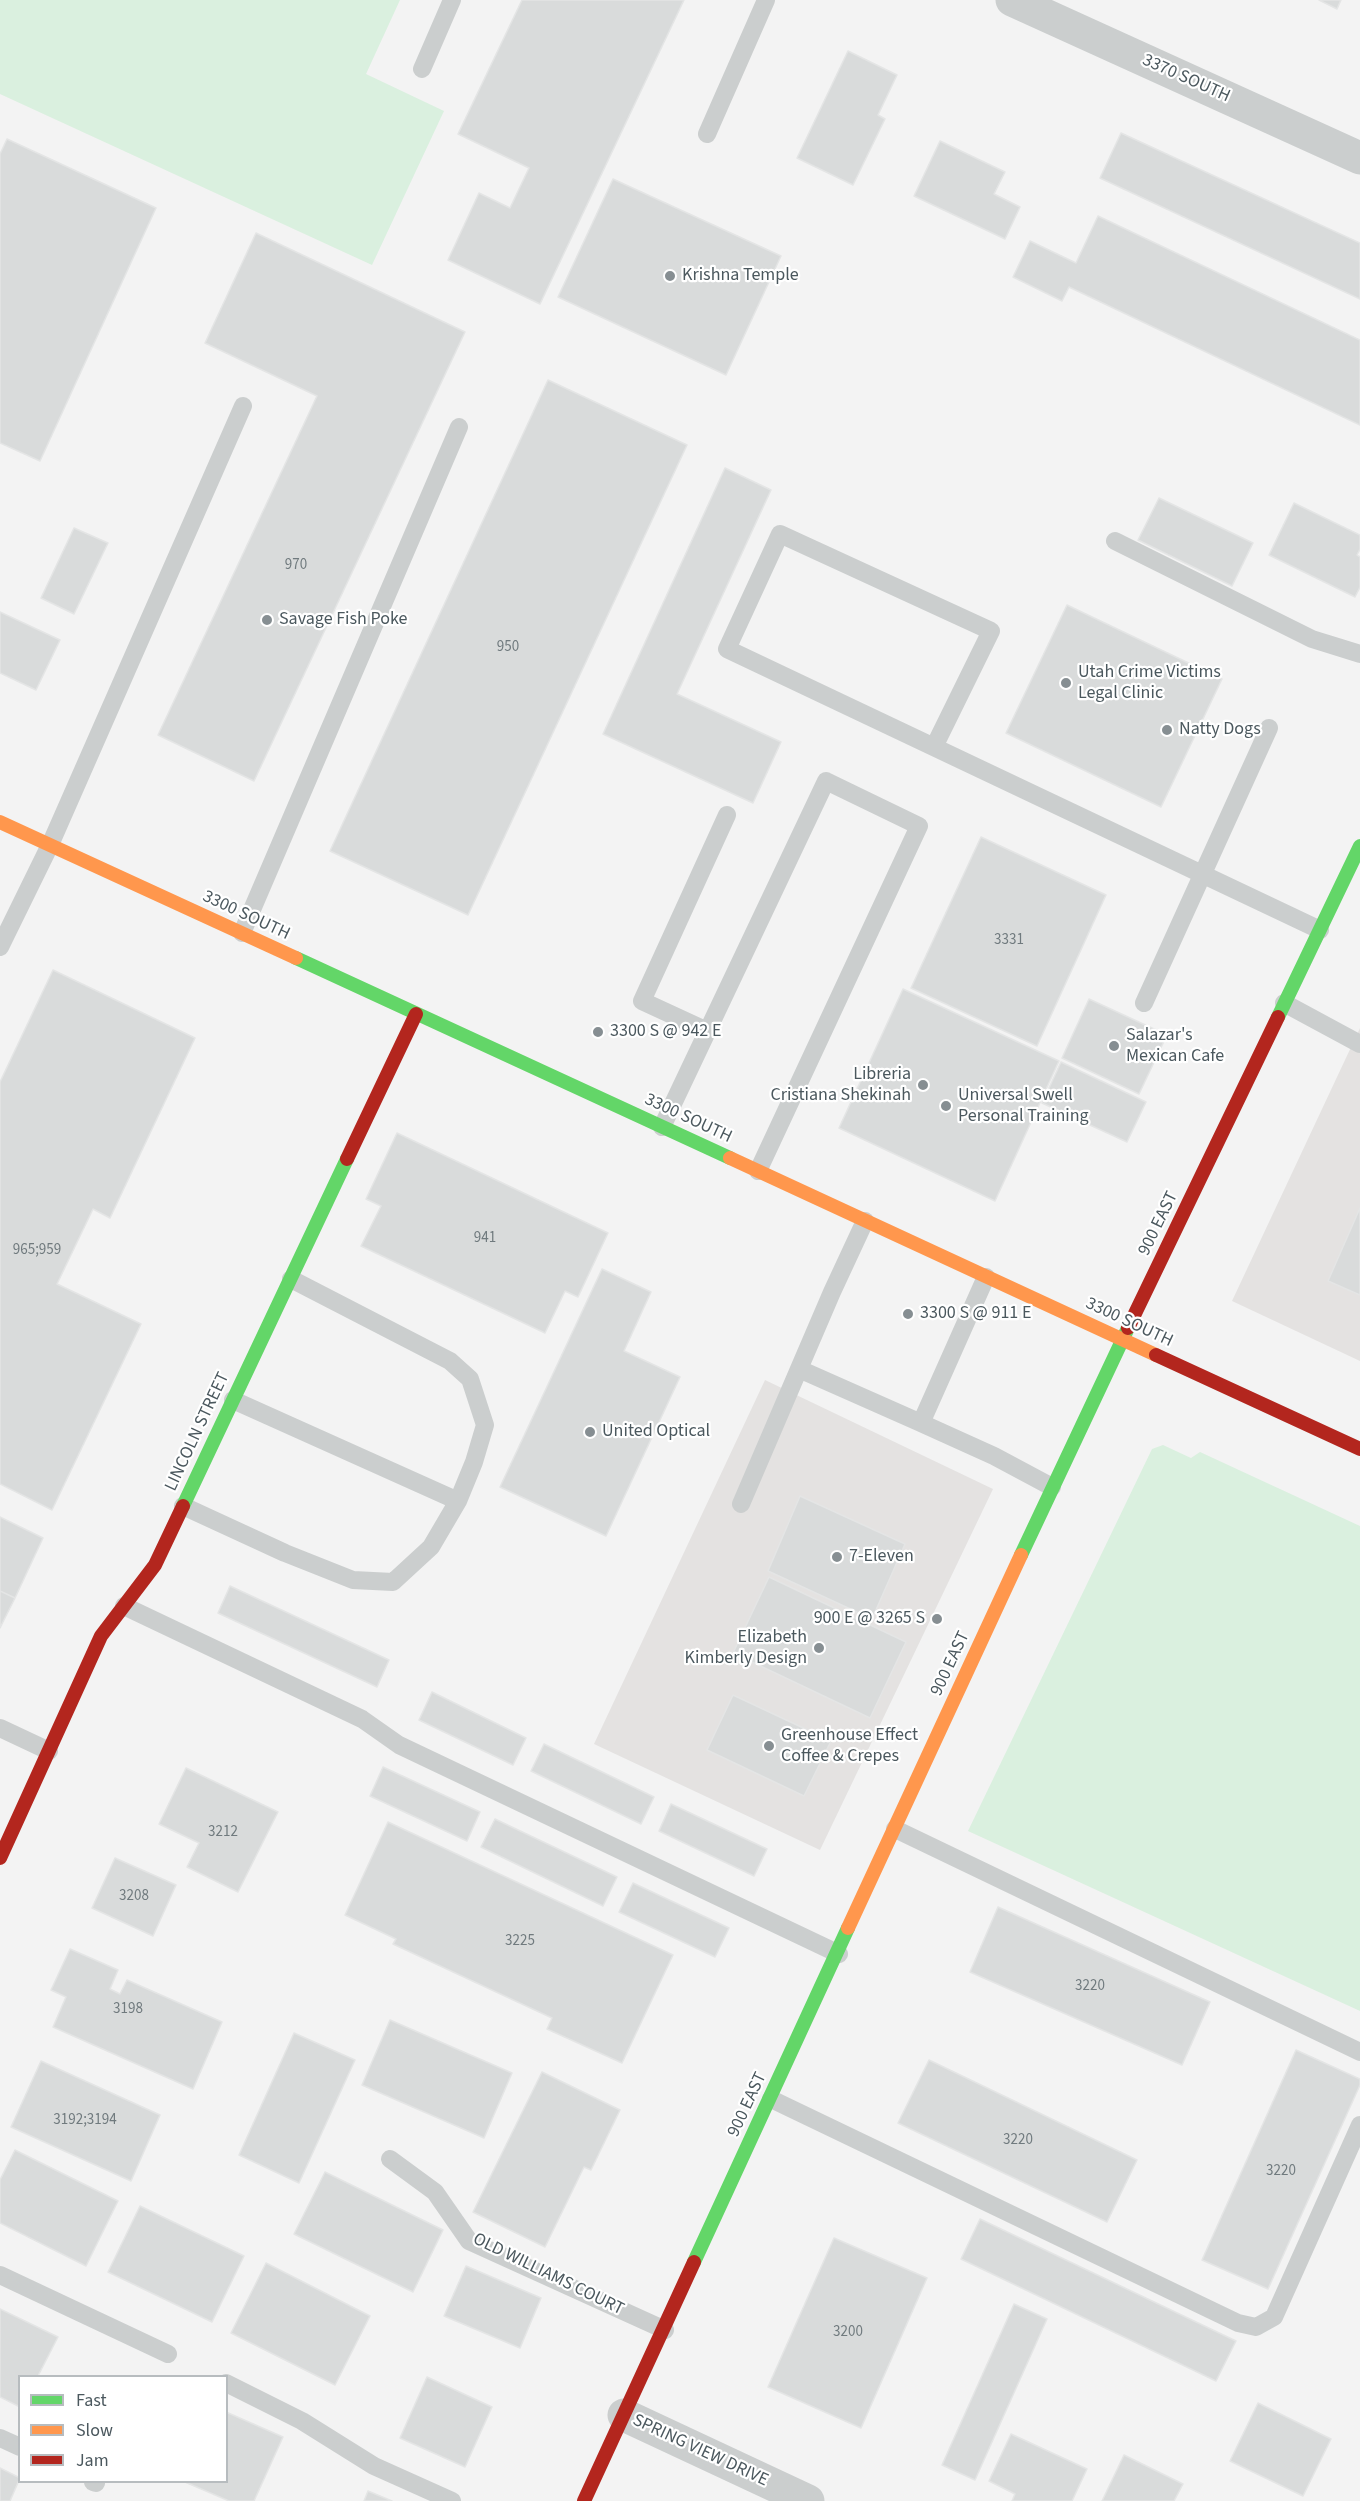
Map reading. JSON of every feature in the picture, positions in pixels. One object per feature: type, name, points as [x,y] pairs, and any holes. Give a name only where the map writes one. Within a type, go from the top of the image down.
[{"type":"street","name":"3370 SOUTH","points":[[1012,0],[1360,158]]},
{"type":"street","name":"3300 SOUTH","points":[[0,822],[1360,1449]]},
{"type":"street","name":"900 EAST","points":[[584,2501],[1052,1487],[1360,846]]},
{"type":"street","name":"LINCOLN STREET","points":[[0,1857],[101,1636],[156,1565],[416,1014]]},
{"type":"street","name":"SPRING VIEW DRIVE","points":[[624,2415],[808,2501]]},
{"type":"lane","points":[[422,69],[452,0]]},
{"type":"lane","points":[[707,135],[766,0]]},
{"type":"lane","points":[[0,947],[50,845],[243,406]]},
{"type":"lane","points":[[242,933],[459,427]]},
{"type":"lane","points":[[934,747],[991,630],[780,534],[727,649],[1320,930]]},
{"type":"lane","points":[[1115,541],[1312,639],[1360,654]]},
{"type":"lane","points":[[1144,1003],[1269,728]]},
{"type":"lane","points":[[662,1127],[826,781],[919,826],[758,1171]]},
{"type":"lane","points":[[707,1031],[642,1002],[727,815]]},
{"type":"lane","points":[[1284,1003],[1360,1044]]},
{"type":"lane","points":[[741,1504],[865,1221]]},
{"type":"lane","points":[[921,1423],[986,1277]]},
{"type":"lane","points":[[183,1506],[285,1553],[353,1580],[393,1582],[431,1547],[458,1501],[485,1425],[470,1379],[450,1361],[291,1279]]},
{"type":"lane","points":[[799,1369],[994,1456],[1052,1487]]},
{"type":"lane","points":[[233,1400],[458,1501]]},
{"type":"lane","points":[[124,1606],[362,1719],[399,1745],[838,1954]]},
{"type":"lane","points":[[0,1728],[49,1751]]},
{"type":"lane","points":[[895,1829],[1360,2052]]},
{"type":"lane","points":[[771,2099],[1238,2324],[1256,2327],[1274,2317],[1360,2125]]},
{"type":"lane","name":"OLD WILLIAMS COURT","points":[[390,2159],[435,2192],[469,2241],[664,2330]]},
{"type":"lane","points":[[0,2275],[168,2354]]},
{"type":"lane","points":[[228,2384],[302,2421],[375,2466],[452,2501]]},
{"type":"lane","points":[[0,2438],[18,2446]]},
{"type":"shaded area","points":[[1360,1028],[1360,1361],[1232,1301]]},
{"type":"shaded area","points":[[765,1380],[993,1489],[820,1850],[594,1744]]},
{"type":"green space","points":[[0,0],[400,0],[366,74],[444,111],[372,265],[0,94]]},
{"type":"green space","points":[[1163,1445],[1191,1458],[1200,1452],[1360,1526],[1360,2011],[968,1831],[1152,1449]]},
{"type":"building","points":[[522,0],[684,0],[540,304],[448,260],[479,193],[510,208],[529,168],[458,134]]},
{"type":"building","points":[[1319,0],[1341,0],[1337,9]]},
{"type":"building","points":[[848,51],[897,75],[878,115],[885,119],[853,185],[797,158]]},
{"type":"building","points":[[1121,133],[1360,243],[1360,299],[1100,178]]},
{"type":"building","points":[[7,139],[156,208],[40,461],[0,443],[0,154]]},
{"type":"building","points":[[940,141],[1005,172],[994,194],[1020,207],[1005,239],[914,196]]},
{"type":"building","name":"Krishna Temple","points":[[613,179],[781,256],[726,375],[558,297]]},
{"type":"building","points":[[1098,216],[1360,340],[1360,425],[1069,287],[1062,301],[1013,277],[1030,241],[1076,263]]},
{"type":"building","points":[[256,233],[465,332],[254,781],[158,735],[317,396],[205,343]]},
{"type":"building","points":[[548,380],[687,445],[468,915],[330,851]]},
{"type":"building","points":[[725,468],[771,490],[677,694],[781,742],[753,803],[603,734]]},
{"type":"building","points":[[1159,498],[1253,543],[1232,586],[1138,540]]},
{"type":"building","points":[[1294,503],[1360,535],[1360,549],[1357,555],[1360,557],[1360,587],[1355,597],[1269,555]]},
{"type":"building","points":[[74,528],[108,543],[74,614],[41,598]]},
{"type":"building","points":[[1067,605],[1222,679],[1161,807],[1006,733]]},
{"type":"building","points":[[0,612],[60,640],[36,690],[0,673]]},
{"type":"building","points":[[981,837],[1106,895],[1037,1046],[911,988]]},
{"type":"building","points":[[53,970],[195,1038],[110,1218],[93,1209],[57,1284],[141,1324],[52,1510],[0,1484],[0,1082]]},
{"type":"building","points":[[903,989],[1059,1061],[995,1201],[839,1128]]},
{"type":"building","name":"Salazar's Mexican Cafe","points":[[1089,999],[1167,1035],[1139,1094],[1062,1058]]},
{"type":"building","points":[[1061,1062],[1146,1102],[1127,1142],[1042,1103]]},
{"type":"building","points":[[397,1133],[608,1233],[578,1297],[565,1291],[545,1333],[361,1246],[381,1206],[366,1199]]},
{"type":"building","points":[[1360,1208],[1360,1295],[1328,1281]]},
{"type":"building","name":"United Optical","points":[[602,1269],[651,1292],[624,1351],[680,1377],[606,1536],[500,1487]]},
{"type":"building","name":"7-Eleven","points":[[800,1496],[905,1544],[872,1619],[768,1571]]},
{"type":"building","points":[[0,1517],[43,1538],[15,1598],[0,1591]]},
{"type":"building","name":"Elizabeth Kimberly Design","points":[[769,1577],[906,1642],[870,1718],[733,1653]]},
{"type":"building","points":[[230,1586],[389,1660],[377,1687],[218,1613]]},
{"type":"building","points":[[0,1591],[15,1598],[0,1628]]},
{"type":"building","points":[[432,1692],[526,1738],[513,1765],[419,1720]]},
{"type":"building","name":"Greenhouse Effect Coffee & Crepes","points":[[733,1695],[831,1741],[804,1796],[707,1750]]},
{"type":"building","points":[[544,1744],[654,1797],[641,1824],[531,1771]]},
{"type":"building","points":[[383,1767],[480,1812],[467,1841],[370,1796]]},
{"type":"building","points":[[186,1768],[278,1812],[238,1892],[187,1867],[199,1843],[159,1824]]},
{"type":"building","points":[[671,1804],[767,1849],[754,1876],[659,1831]]},
{"type":"building","points":[[495,1819],[617,1877],[603,1906],[481,1847]]},
{"type":"building","points":[[388,1822],[673,1955],[622,2063],[547,2029],[552,2018],[393,1944],[396,1939],[345,1915]]},
{"type":"building","points":[[115,1858],[176,1885],[153,1936],[92,1908]]},
{"type":"building","points":[[633,1883],[729,1928],[715,1957],[619,1912]]},
{"type":"building","points":[[998,1907],[1210,2002],[1182,2065],[970,1972]]},
{"type":"building","points":[[70,1949],[118,1970],[110,1989],[120,1994],[127,1980],[222,2022],[193,2089],[53,2027],[66,1997],[51,1990]]},
{"type":"building","points":[[390,2020],[512,2073],[484,2138],[362,2085]]},
{"type":"building","points":[[294,2033],[355,2060],[299,2183],[239,2155]]},
{"type":"building","points":[[1296,2050],[1360,2079],[1360,2085],[1268,2289],[1202,2260]]},
{"type":"building","points":[[929,2060],[1137,2160],[1107,2222],[898,2123]]},
{"type":"building","points":[[41,2061],[160,2115],[131,2181],[11,2127]]},
{"type":"building","points":[[542,2072],[620,2110],[591,2170],[584,2167],[545,2247],[473,2212]]},
{"type":"building","points":[[15,2150],[118,2201],[86,2266],[0,2223],[0,2180]]},
{"type":"building","points":[[325,2172],[443,2230],[413,2292],[294,2234]]},
{"type":"building","points":[[140,2206],[244,2256],[212,2322],[108,2272]]},
{"type":"building","points":[[980,2219],[1236,2341],[1216,2381],[961,2259]]},
{"type":"building","points":[[834,2238],[927,2278],[861,2428],[768,2387]]},
{"type":"building","points":[[266,2263],[370,2316],[335,2385],[231,2333]]},
{"type":"building","points":[[466,2266],[541,2298],[520,2348],[444,2316]]},
{"type":"building","points":[[1014,2304],[1047,2319],[975,2480],[942,2465]]},
{"type":"building","points":[[0,2309],[58,2337],[39,2375],[18,2375],[18,2406],[0,2397]]},
{"type":"building","points":[[427,2377],[492,2407],[465,2467],[400,2438]]},
{"type":"building","points":[[1258,2403],[1331,2439],[1303,2496],[1230,2461]]},
{"type":"building","points":[[228,2413],[283,2437],[254,2501],[229,2501],[187,2483],[228,2483]]},
{"type":"building","points":[[1011,2434],[1087,2469],[1072,2501],[1012,2501],[1015,2494],[989,2481]]},
{"type":"building","points":[[1124,2455],[1183,2484],[1174,2501],[1102,2501]]},
{"type":"building","points":[[0,2468],[18,2477],[18,2483],[10,2501],[0,2501]]},
{"type":"building","points":[[368,2491],[392,2501],[364,2501]]},
{"type":"traffic: fast","points":[[1278,1017],[1360,846]]},
{"type":"traffic: fast","points":[[296,958],[730,1158]]},
{"type":"traffic: fast","points":[[183,1506],[347,1159]]},
{"type":"traffic: fast","points":[[1021,1555],[1128,1328]]},
{"type":"traffic: fast","points":[[694,2262],[848,1928]]},
{"type":"traffic: slow","points":[[0,822],[296,958]]},
{"type":"traffic: slow","points":[[730,1158],[1156,1355]]},
{"type":"traffic: slow","points":[[848,1928],[1021,1555]]},
{"type":"traffic: jam","points":[[347,1159],[416,1014]]},
{"type":"traffic: jam","points":[[1128,1328],[1278,1017]]},
{"type":"traffic: jam","points":[[1156,1355],[1360,1449]]},
{"type":"traffic: jam","points":[[0,1858],[101,1636],[155,1565],[183,1506]]},
{"type":"traffic: jam","points":[[584,2501],[694,2262]]},
{"type":"place","name":"Krishna Temple","points":[[670,276]]},
{"type":"place","name":"Savage Fish Poke","points":[[267,620]]},
{"type":"place","name":"Utah Crime Victims Legal Clinic","points":[[1066,683]]},
{"type":"place","name":"Natty Dogs","points":[[1167,730]]},
{"type":"place","name":"3300 S @ 942 E","points":[[598,1032]]},
{"type":"place","name":"Salazar's Mexican Cafe","points":[[1114,1046]]},
{"type":"place","name":"Libreria Cristiana Shekinah","points":[[923,1085]]},
{"type":"place","name":"Universal Swell Personal Training","points":[[946,1106]]},
{"type":"place","name":"3300 S @ 911 E","points":[[908,1314]]},
{"type":"place","name":"United Optical","points":[[590,1432]]},
{"type":"place","name":"7-Eleven","points":[[837,1557]]},
{"type":"place","name":"900 E @ 3265 S","points":[[937,1619]]},
{"type":"place","name":"Elizabeth Kimberly Design","points":[[819,1648]]},
{"type":"place","name":"Greenhouse Effect Coffee & Crepes","points":[[769,1746]]}]
